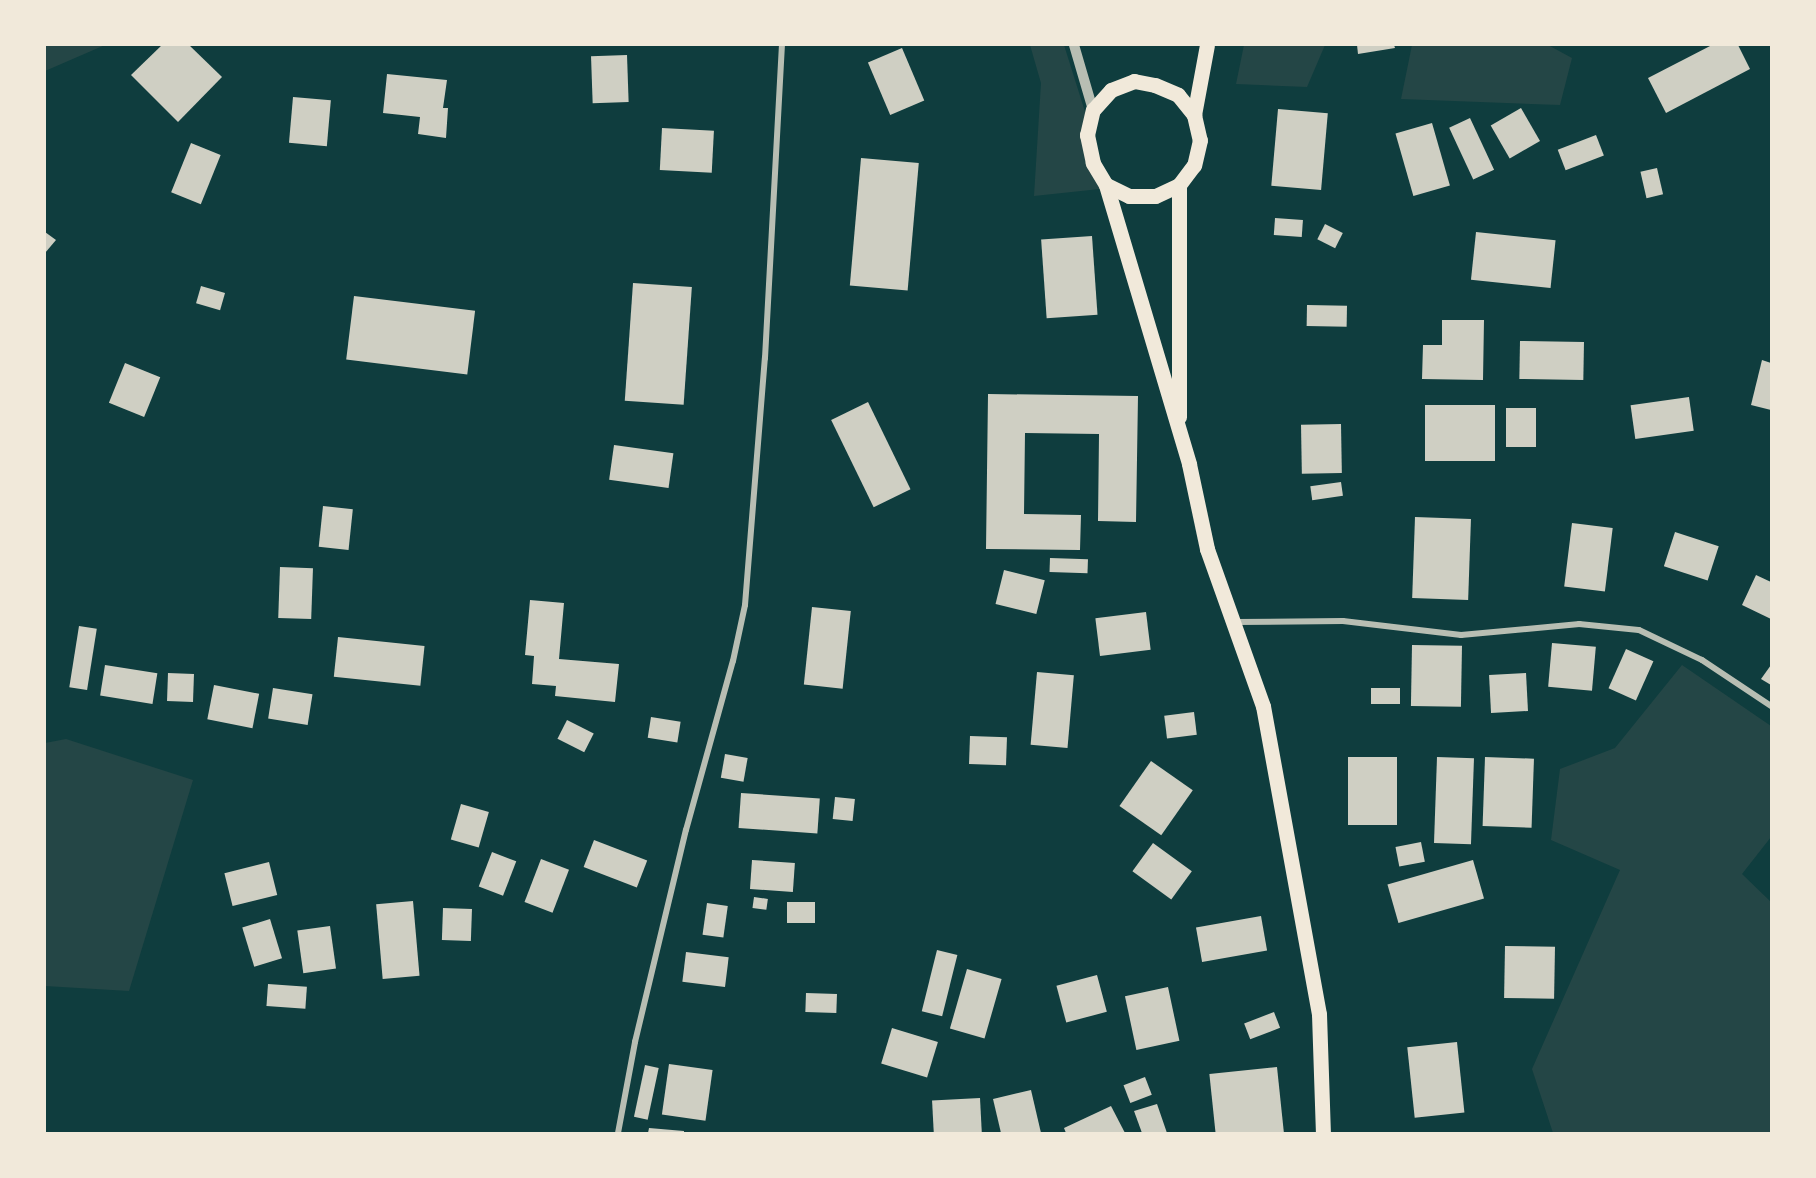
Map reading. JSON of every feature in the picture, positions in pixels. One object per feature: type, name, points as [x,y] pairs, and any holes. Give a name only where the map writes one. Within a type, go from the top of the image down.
[{"type":"main road","points":[[1106,185],[1129,196],[1155,196],[1179,185],[1194,165],[1200,140],[1194,115],[1207,45]]},
{"type":"main road","points":[[1194,115],[1178,95],[1155,85],[1134,81],[1111,90],[1093,110],[1087,135],[1093,163],[1106,185],[1189,464],[1207,549],[1263,706],[1319,1014],[1323,1133]]},
{"type":"main road","points":[[1179,185],[1179,435]]},
{"type":"street","points":[[618,1133],[635,1042],[745,605],[765,358],[782,45]]},
{"type":"street","points":[[1074,45],[1093,110]]},
{"type":"street","points":[[1232,622],[1343,621],[1461,635],[1579,624],[1639,630],[1702,660],[1771,706]]},
{"type":"shaded area","points":[[45,45],[105,45],[45,71]]},
{"type":"shaded area","points":[[1030,45],[1064,45],[1109,188],[1034,196],[1041,83]]},
{"type":"shaded area","points":[[1244,45],[1325,45],[1307,87],[1236,84]]},
{"type":"shaded area","points":[[1412,45],[1548,45],[1572,58],[1560,105],[1401,99]]},
{"type":"shaded area","points":[[1682,665],[1771,726],[1771,837],[1742,874],[1771,902],[1771,1133],[1553,1133],[1532,1069],[1620,870],[1551,840],[1560,769],[1615,748]]},
{"type":"shaded area","points":[[66,739],[193,780],[129,991],[45,986],[45,743]]},
{"type":"building","points":[[162,45],[189,45],[222,77],[178,122],[131,75]]},
{"type":"building","points":[[1357,45],[1394,45],[1395,48],[1358,54]]},
{"type":"building","points":[[1712,45],[1738,45],[1750,69],[1666,113],[1648,78]]},
{"type":"building","points":[[902,48],[924,100],[890,115],[868,62]]},
{"type":"building","points":[[627,55],[629,102],[593,103],[591,56]]},
{"type":"building","points":[[387,74],[447,80],[443,108],[448,108],[446,138],[418,134],[420,117],[383,113]]},
{"type":"building","points":[[293,97],[331,100],[327,146],[289,143]]},
{"type":"building","points":[[1521,108],[1540,141],[1510,158],[1491,126]]},
{"type":"building","points":[[1278,109],[1328,113],[1321,190],[1271,186]]},
{"type":"building","points":[[1470,118],[1494,170],[1473,179],[1449,128]]},
{"type":"building","points":[[1432,123],[1450,185],[1413,196],[1395,133]]},
{"type":"building","points":[[662,128],[714,131],[712,173],[660,170]]},
{"type":"building","points":[[1596,135],[1604,156],[1566,170],[1558,150]]},
{"type":"building","points":[[191,143],[221,155],[201,204],[171,192]]},
{"type":"building","points":[[861,158],[919,163],[908,291],[850,286]]},
{"type":"building","points":[[1657,168],[1663,194],[1647,198],[1640,172]]},
{"type":"building","points":[[1275,218],[1303,220],[1302,237],[1274,235]]},
{"type":"building","points":[[1325,224],[1343,233],[1335,248],[1317,239]]},
{"type":"building","points":[[45,232],[56,240],[45,253]]},
{"type":"building","points":[[1476,232],[1556,240],[1551,288],[1471,280]]},
{"type":"building","points":[[1092,236],[1098,315],[1047,318],[1041,240]]},
{"type":"building","points":[[633,283],[692,287],[684,405],[625,401]]},
{"type":"building","points":[[201,286],[225,293],[220,310],[196,303]]},
{"type":"building","points":[[354,296],[475,311],[467,374],[346,360]]},
{"type":"building","points":[[1307,305],[1347,306],[1347,327],[1307,326]]},
{"type":"building","points":[[1442,320],[1484,320],[1483,380],[1422,379],[1423,345],[1442,345]]},
{"type":"building","points":[[1520,341],[1584,342],[1583,380],[1519,379]]},
{"type":"building","points":[[1762,360],[1771,363],[1771,410],[1751,405]]},
{"type":"building","points":[[125,363],[160,377],[144,417],[109,403]]},
{"type":"building","points":[[988,394],[1138,396],[1136,522],[1098,521],[1099,434],[1025,433],[1024,514],[1081,515],[1080,550],[986,549]]},
{"type":"building","points":[[1689,397],[1694,431],[1635,439],[1631,405]]},
{"type":"building","points":[[868,402],[911,489],[874,507],[831,420]]},
{"type":"building","points":[[1425,405],[1495,405],[1495,461],[1425,461]]},
{"type":"building","points":[[1506,408],[1536,408],[1536,447],[1506,447]]},
{"type":"building","points":[[1341,424],[1342,473],[1302,474],[1301,425]]},
{"type":"building","points":[[614,445],[673,453],[669,488],[609,480]]},
{"type":"building","points":[[1341,482],[1343,496],[1312,500],[1310,486]]},
{"type":"building","points":[[323,506],[353,509],[349,550],[319,547]]},
{"type":"building","points":[[1415,517],[1471,519],[1468,600],[1412,598]]},
{"type":"building","points":[[1572,523],[1613,528],[1605,592],[1564,587]]},
{"type":"building","points":[[1675,532],[1719,546],[1708,580],[1664,566]]},
{"type":"building","points":[[1050,558],[1088,559],[1087,573],[1050,572]]},
{"type":"building","points":[[280,567],[313,568],[311,619],[278,618]]},
{"type":"building","points":[[1004,570],[1045,580],[1036,614],[996,604]]},
{"type":"building","points":[[1756,575],[1771,582],[1771,619],[1742,605]]},
{"type":"building","points":[[530,600],[564,603],[559,659],[619,664],[615,702],[555,696],[556,686],[532,684],[534,656],[525,655]]},
{"type":"building","points":[[812,607],[851,611],[843,689],[804,685]]},
{"type":"building","points":[[1146,612],[1151,650],[1100,656],[1095,618]]},
{"type":"building","points":[[79,626],[97,629],[87,690],[69,687]]},
{"type":"building","points":[[338,637],[425,646],[420,686],[334,677]]},
{"type":"building","points":[[1552,643],[1596,647],[1592,691],[1548,687]]},
{"type":"building","points":[[1412,645],[1462,646],[1461,707],[1411,706]]},
{"type":"building","points":[[1626,649],[1653,661],[1636,700],[1609,688]]},
{"type":"building","points":[[105,665],[157,673],[152,704],[100,696]]},
{"type":"building","points":[[1771,665],[1771,685],[1761,679]]},
{"type":"building","points":[[1037,672],[1074,675],[1067,748],[1031,745]]},
{"type":"building","points":[[168,673],[194,674],[193,702],[167,701]]},
{"type":"building","points":[[1526,673],[1528,711],[1491,713],[1489,675]]},
{"type":"building","points":[[214,685],[259,694],[252,728],[207,719]]},
{"type":"building","points":[[273,688],[313,694],[308,725],[268,719]]},
{"type":"building","points":[[1371,688],[1400,688],[1400,704],[1371,704]]},
{"type":"building","points":[[1194,712],[1197,735],[1167,738],[1164,716]]},
{"type":"building","points":[[651,717],[681,722],[677,742],[648,738]]},
{"type":"building","points":[[567,720],[594,734],[584,752],[557,739]]},
{"type":"building","points":[[970,736],[1007,737],[1006,765],[969,764]]},
{"type":"building","points":[[725,754],[748,758],[743,782],[721,778]]},
{"type":"building","points":[[1348,757],[1397,757],[1397,825],[1348,825]]},
{"type":"building","points":[[1437,757],[1474,758],[1471,844],[1434,843]]},
{"type":"building","points":[[1485,757],[1534,759],[1532,828],[1483,826]]},
{"type":"building","points":[[1151,761],[1193,790],[1161,835],[1119,806]]},
{"type":"building","points":[[741,793],[820,799],[817,833],[739,828]]},
{"type":"building","points":[[835,797],[855,799],[853,821],[833,819]]},
{"type":"building","points":[[461,804],[489,812],[479,848],[451,840]]},
{"type":"building","points":[[594,840],[647,860],[637,888],[584,867]]},
{"type":"building","points":[[1421,842],[1425,862],[1399,867],[1395,847]]},
{"type":"building","points":[[1153,843],[1192,871],[1171,900],[1132,871]]},
{"type":"building","points":[[492,852],[516,861],[503,896],[479,887]]},
{"type":"building","points":[[541,859],[569,870],[553,913],[525,902]]},
{"type":"building","points":[[752,860],[795,863],[793,892],[750,889]]},
{"type":"building","points":[[1473,860],[1484,898],[1398,923],[1387,885]]},
{"type":"building","points":[[269,862],[277,895],[233,906],[224,873]]},
{"type":"building","points":[[754,897],[768,899],[766,910],[752,908]]},
{"type":"building","points":[[413,901],[420,976],[383,979],[376,904]]},
{"type":"building","points":[[787,902],[815,902],[815,923],[787,923]]},
{"type":"building","points":[[707,903],[728,906],[723,938],[703,935]]},
{"type":"building","points":[[443,908],[472,909],[471,941],[442,940]]},
{"type":"building","points":[[1261,916],[1267,950],[1202,962],[1196,927]]},
{"type":"building","points":[[270,919],[282,958],[254,967],[242,927]]},
{"type":"building","points":[[330,926],[336,969],[303,973],[297,931]]},
{"type":"building","points":[[1505,946],[1555,947],[1554,999],[1504,998]]},
{"type":"building","points":[[937,950],[957,955],[942,1016],[922,1011]]},
{"type":"building","points":[[686,952],[729,957],[725,987],[682,982]]},
{"type":"building","points":[[967,969],[1002,979],[985,1039],[950,1029]]},
{"type":"building","points":[[1097,975],[1107,1012],[1066,1023],[1056,986]]},
{"type":"building","points":[[268,984],[307,987],[305,1009],[266,1006]]},
{"type":"building","points":[[1168,987],[1179,1041],[1136,1050],[1125,996]]},
{"type":"building","points":[[806,993],[837,994],[836,1013],[805,1012]]},
{"type":"building","points":[[1274,1012],[1280,1028],[1250,1039],[1244,1023]]},
{"type":"building","points":[[892,1028],[938,1042],[927,1077],[881,1063]]},
{"type":"building","points":[[1457,1042],[1464,1113],[1415,1118],[1407,1047]]},
{"type":"building","points":[[669,1064],[713,1070],[705,1121],[662,1115]]},
{"type":"building","points":[[645,1065],[659,1068],[648,1120],[634,1117]]},
{"type":"building","points":[[1277,1067],[1284,1133],[1216,1133],[1209,1074]]},
{"type":"building","points":[[1145,1077],[1152,1095],[1130,1103],[1124,1085]]},
{"type":"building","points":[[1031,1090],[1041,1133],[1001,1133],[993,1099]]},
{"type":"building","points":[[980,1098],[982,1132],[934,1133],[932,1101]]},
{"type":"building","points":[[1157,1104],[1167,1133],[1142,1133],[1134,1111]]},
{"type":"building","points":[[1111,1106],[1125,1133],[1066,1133],[1064,1128]]},
{"type":"building","points":[[649,1128],[684,1131],[684,1133],[648,1133]]}]
